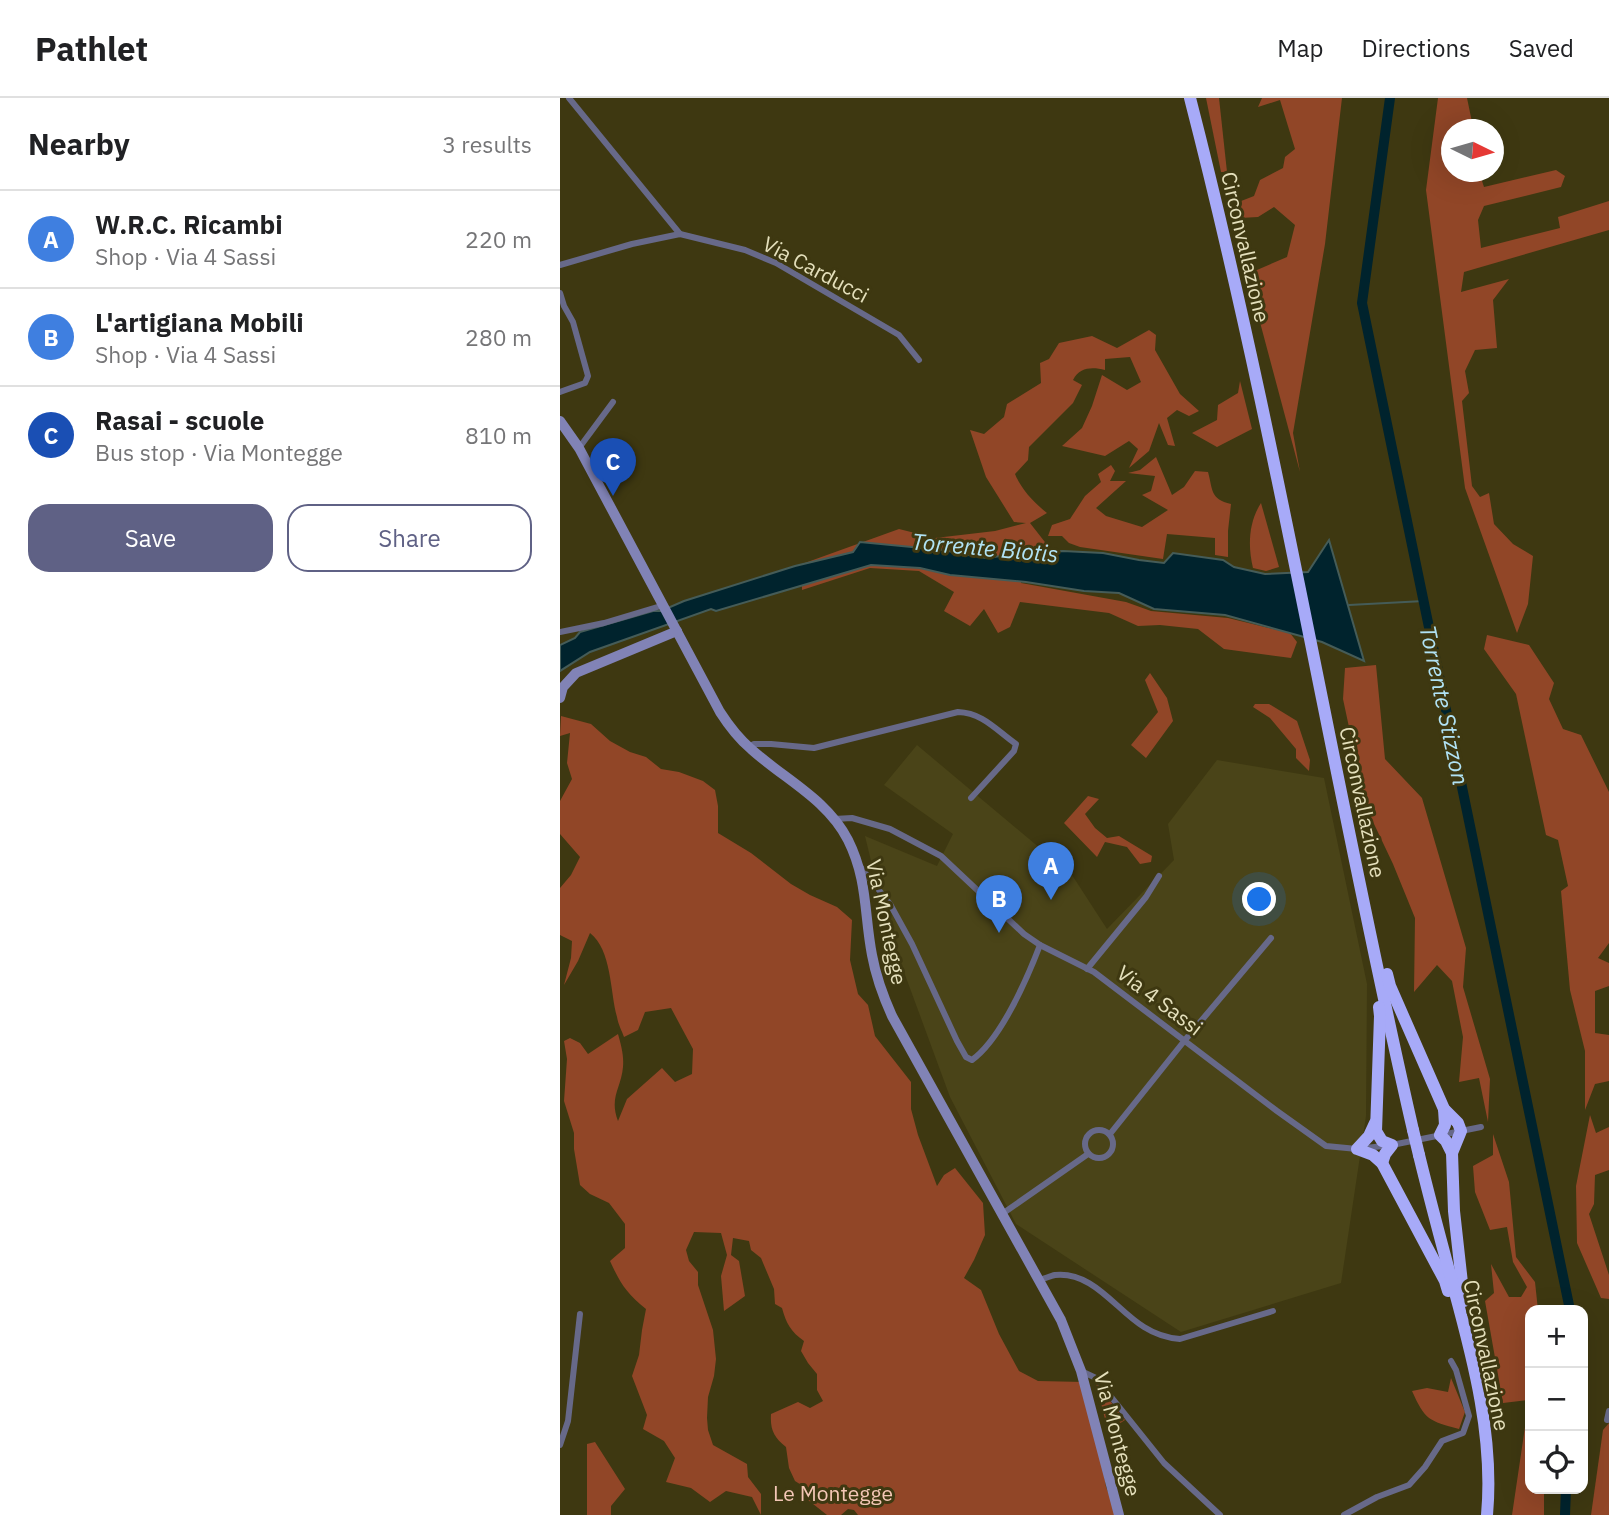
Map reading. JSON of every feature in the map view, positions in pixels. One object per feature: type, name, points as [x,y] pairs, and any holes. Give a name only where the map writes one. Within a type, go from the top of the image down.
[{"type":"highway","name":"Circonvallazione","points":[[1190,98],[1231,269],[1413,1130],[1462,1318],[1483,1417],[1487,1515]]},
{"type":"highway","points":[[1382,1163],[1392,1144],[1382,1141],[1378,1136],[1376,1122],[1380,1016],[1367,933],[1370,930],[1378,939],[1390,986],[1444,1108],[1458,1123],[1461,1131],[1452,1153]]},
{"type":"highway","points":[[1376,1122],[1357,1149],[1373,1155],[1382,1163],[1445,1281],[1454,1311],[1462,1318],[1465,1310],[1454,1211],[1452,1153],[1447,1141],[1440,1135],[1445,1125],[1444,1108]]},
{"type":"street","points":[[569,98],[680,234]]},
{"type":"street","name":"Via Carducci","points":[[560,265],[632,244],[680,234],[745,250],[776,264],[899,335],[919,360]]},
{"type":"street","points":[[560,293],[573,323],[588,376],[585,383],[560,392]]},
{"type":"street","points":[[579,448],[612,402]]},
{"type":"street","name":"Via Montegge","points":[[560,421],[579,448],[730,727],[748,747],[818,801],[847,839],[863,882],[871,953],[884,999],[1061,1320],[1081,1371],[1119,1515]]},
{"type":"street","points":[[560,632],[667,611]]},
{"type":"street","points":[[560,698],[564,680],[576,673],[677,631]]},
{"type":"street","points":[[748,747],[754,744],[771,744],[814,748],[958,712],[970,712],[981,717],[1016,744],[1014,751],[971,798]]},
{"type":"street","name":"Via 4 Sassi","points":[[834,819],[852,818],[890,830],[941,856],[1024,933],[1040,945],[1087,969],[1326,1146],[1357,1149],[1481,1126]]},
{"type":"street","points":[[858,864],[890,904],[912,944],[957,1041],[966,1057],[972,1060],[993,1037],[1026,980],[1040,945]]},
{"type":"street","points":[[1087,969],[1146,897],[1158,876]]},
{"type":"street","points":[[1110,1134],[1271,937]]},
{"type":"street","points":[[1102,1130],[1110,1134],[1114,1145],[1109,1156],[1098,1160],[1088,1154],[1084,1146],[1086,1137],[1093,1131],[1102,1130]]},
{"type":"street","points":[[1002,1214],[1088,1154]]},
{"type":"street","points":[[1039,1280],[1054,1275],[1083,1280],[1144,1327],[1166,1338],[1180,1339],[1273,1311]]},
{"type":"street","points":[[560,1446],[568,1421],[580,1314]]},
{"type":"street","points":[[1344,1515],[1377,1497],[1409,1485],[1442,1441],[1463,1433],[1469,1416],[1451,1361]]},
{"type":"street","points":[[1081,1371],[1096,1378],[1164,1463],[1220,1515]]},
{"type":"street","points":[[1607,1420],[1609,1411]]},
{"type":"shaded area","points":[[917,745],[1072,875],[1107,929],[1174,860],[1168,824],[1217,760],[1324,778],[1367,984],[1366,1116],[1341,1283],[1181,1332],[1016,1224],[950,1097],[886,923],[865,836],[937,866],[953,834],[884,785]]},
{"type":"green space","points":[[1206,98],[1219,98],[1227,172],[1221,172]]},
{"type":"green space","points":[[1262,98],[1342,98],[1325,244],[1293,433],[1300,472],[1257,311],[1263,294],[1253,290],[1250,273],[1287,257],[1295,225],[1274,207],[1258,217],[1240,218],[1236,203],[1254,196],[1260,180],[1283,168],[1285,157],[1295,149],[1280,100],[1258,107]]},
{"type":"green space","points":[[1438,98],[1467,98],[1471,119],[1441,119],[1441,182],[1482,182],[1484,187],[1556,170],[1565,176],[1561,187],[1484,206],[1478,220],[1481,248],[1560,228],[1558,217],[1609,201],[1609,230],[1464,272],[1461,292],[1509,279],[1493,300],[1497,348],[1475,350],[1465,371],[1469,393],[1462,401],[1472,486],[1480,497],[1489,493],[1494,524],[1513,544],[1533,556],[1528,604],[1517,633],[1465,488],[1426,190]]},
{"type":"green space","points":[[1149,330],[1156,335],[1155,350],[1180,394],[1199,411],[1189,416],[1177,410],[1167,418],[1175,446],[1168,445],[1159,423],[1149,451],[1129,468],[1138,449],[1129,441],[1105,456],[1062,446],[1082,428],[1102,375],[1127,390],[1141,382],[1130,357],[1105,359],[1105,370],[1091,368],[1079,373],[1073,380],[1082,385],[1073,403],[1029,447],[1028,460],[1015,474],[1028,495],[1047,513],[1030,523],[1048,546],[1023,558],[1021,583],[1126,602],[1151,611],[1228,618],[1290,633],[1297,642],[1291,658],[1224,649],[1198,629],[1138,626],[1109,613],[1020,602],[1010,627],[998,633],[984,609],[970,626],[944,611],[954,592],[919,571],[870,568],[802,590],[802,564],[899,529],[935,538],[995,531],[1026,523],[1014,522],[986,477],[970,430],[984,434],[1004,417],[1007,404],[1041,383],[1040,363],[1049,359],[1059,343],[1092,336],[1117,348]]},
{"type":"green space","points":[[1240,381],[1252,429],[1217,447],[1192,433],[1217,420],[1218,405],[1238,393]]},
{"type":"green space","points":[[1156,457],[1172,495],[1184,487],[1195,471],[1208,472],[1216,496],[1231,504],[1228,557],[1215,555],[1215,538],[1167,534],[1163,559],[1080,547],[1069,543],[1062,536],[1048,536],[1052,525],[1070,519],[1085,496],[1101,482],[1098,474],[1111,465],[1115,471],[1110,481],[1126,481],[1096,508],[1106,516],[1142,527],[1168,510],[1142,495],[1151,491],[1155,476],[1128,473],[1140,470]]},
{"type":"green space","points":[[1261,503],[1279,567],[1266,571],[1253,568],[1250,552],[1251,527]]},
{"type":"green space","points":[[1487,635],[1529,645],[1554,683],[1549,699],[1563,729],[1581,735],[1609,792],[1609,943],[1598,958],[1609,963],[1609,986],[1595,991],[1595,1033],[1609,1035],[1609,1081],[1595,1084],[1585,1110],[1585,1051],[1570,990],[1561,891],[1568,886],[1558,840],[1546,835],[1516,694],[1484,649]]},
{"type":"green space","points":[[1376,665],[1385,759],[1422,798],[1466,948],[1463,987],[1490,1079],[1488,1122],[1479,1078],[1459,1082],[1463,1037],[1452,981],[1437,965],[1414,992],[1415,918],[1366,807],[1343,699],[1345,668]]},
{"type":"green space","points":[[1150,673],[1167,698],[1173,721],[1146,758],[1131,745],[1158,712],[1145,680]]},
{"type":"green space","points":[[1255,704],[1269,704],[1297,721],[1310,760],[1309,771],[1296,758],[1296,749],[1270,718],[1253,707]]},
{"type":"green space","name":"Le Montegge","points":[[561,716],[591,724],[610,741],[646,757],[661,769],[703,781],[715,790],[718,833],[751,853],[791,884],[837,907],[852,920],[850,960],[858,994],[868,1005],[875,1036],[911,1082],[911,1109],[937,1186],[944,1175],[955,1168],[983,1203],[985,1235],[964,1278],[981,1290],[999,1334],[1019,1371],[1038,1381],[1084,1382],[1096,1426],[1106,1487],[1117,1515],[858,1515],[854,1510],[848,1509],[841,1515],[827,1515],[808,1500],[806,1488],[795,1481],[789,1468],[786,1447],[774,1433],[771,1420],[771,1414],[798,1402],[810,1408],[823,1401],[817,1390],[817,1374],[801,1351],[804,1341],[790,1327],[782,1308],[775,1304],[774,1289],[761,1258],[751,1250],[749,1241],[733,1238],[731,1255],[739,1261],[745,1296],[724,1311],[721,1276],[727,1255],[721,1233],[694,1232],[686,1250],[689,1261],[698,1272],[698,1285],[713,1330],[716,1359],[708,1397],[708,1430],[713,1445],[747,1464],[748,1477],[761,1494],[761,1515],[752,1497],[726,1491],[710,1502],[691,1488],[666,1482],[675,1458],[664,1441],[643,1429],[647,1415],[632,1376],[639,1355],[646,1309],[625,1288],[610,1261],[625,1248],[625,1224],[609,1203],[590,1194],[580,1185],[574,1133],[564,1101],[567,1059],[564,1041],[570,1038],[580,1043],[588,1054],[618,1034],[623,1063],[615,1099],[618,1121],[627,1099],[662,1068],[675,1082],[692,1074],[693,1049],[671,1008],[645,1012],[638,1030],[624,1037],[603,950],[590,933],[564,985],[572,941],[560,935],[560,888],[571,875],[580,857],[560,834],[560,801],[572,779],[567,763],[570,733],[560,736]]},
{"type":"green space","points":[[1088,796],[1099,799],[1085,814],[1095,828],[1107,838],[1119,836],[1152,856],[1151,862],[1140,864],[1127,847],[1105,842],[1097,857],[1064,823]]},
{"type":"green space","points":[[1590,1115],[1596,1133],[1609,1127],[1609,1170],[1595,1175],[1594,1204],[1589,1214],[1609,1275],[1609,1299],[1601,1298],[1577,1243],[1576,1186]]},
{"type":"green space","points":[[1493,1134],[1509,1182],[1516,1257],[1535,1282],[1537,1305],[1525,1305],[1525,1400],[1503,1403],[1485,1301],[1494,1293],[1491,1264],[1509,1297],[1521,1297],[1527,1287],[1513,1262],[1507,1227],[1490,1230],[1475,1192],[1473,1166],[1493,1155]]},
{"type":"green space","points":[[1451,1378],[1465,1412],[1459,1429],[1429,1418],[1412,1391],[1427,1388],[1448,1392]]},
{"type":"green space","points":[[1096,1383],[1125,1420],[1108,1431]]},
{"type":"green space","points":[[1609,1423],[1609,1515],[1591,1515],[1603,1430]]},
{"type":"green space","points":[[1525,1427],[1525,1494],[1544,1494],[1544,1515],[1512,1515]]},
{"type":"green space","points":[[595,1442],[625,1489],[611,1506],[611,1515],[587,1515],[587,1444]]},
{"type":"water","points":[[1329,540],[1364,661],[1322,642],[1225,615],[1154,609],[1119,593],[950,575],[920,568],[871,565],[716,611],[711,609],[590,652],[560,671],[560,645],[575,638],[580,632],[661,611],[684,601],[795,566],[853,552],[860,542],[943,550],[986,558],[1063,551],[1103,553],[1164,563],[1173,553],[1223,560],[1234,567],[1265,574],[1308,572]]},
{"type":"waterway","name":"Torrente Stizzon","points":[[1390,98],[1362,303],[1569,1305]]},
{"type":"waterway","name":"Torrente Biotis","points":[[1349,605],[1424,601]]},
{"type":"waterway","name":"Torrente Stizzon","points":[[1565,1515],[1566,1494]]},
{"type":"place","name":"Rasai - scuole","points":[[613,496]]},
{"type":"place","name":"W.R.C. Ricambi","points":[[1051,900]]},
{"type":"place","name":"L'artigiana Mobili","points":[[999,933]]}]
